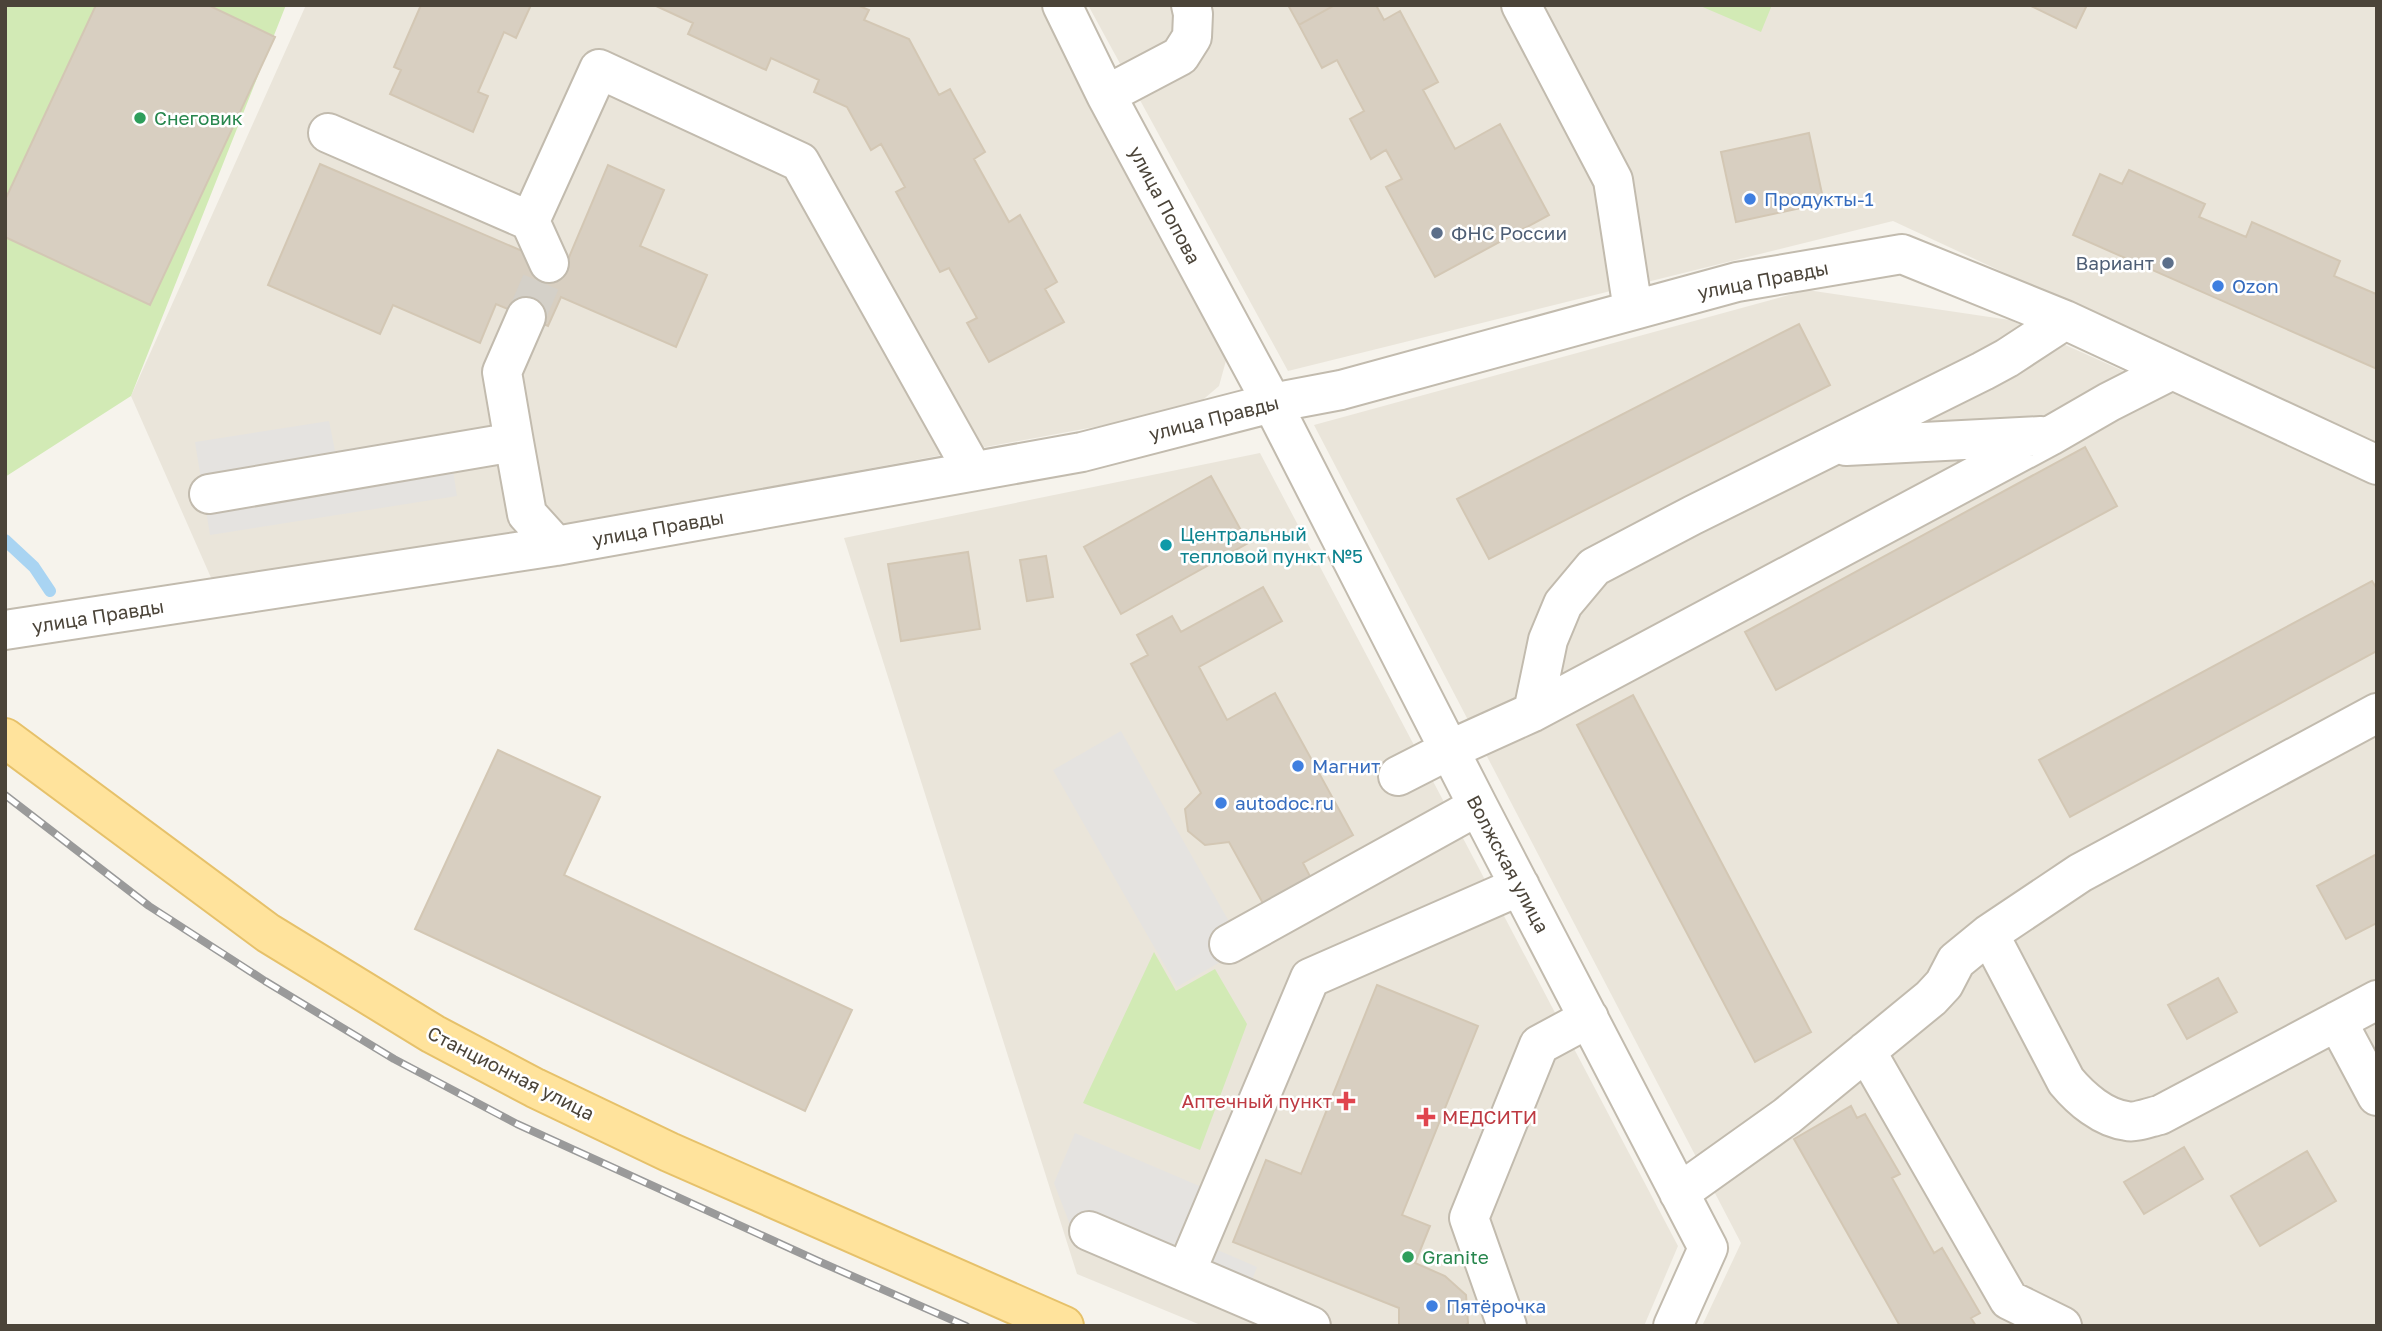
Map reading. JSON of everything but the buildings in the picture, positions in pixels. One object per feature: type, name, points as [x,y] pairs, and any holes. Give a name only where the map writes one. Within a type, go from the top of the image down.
[{"type":"main road","name":"Станционная улица","points":[[5,738],[268,933],[433,1034],[535,1088],[669,1152],[1064,1326]]},
{"type":"street","name":"улица Попова","points":[[1062,5],[1106,95],[1272,403]]},
{"type":"street","points":[[1106,95],[1180,56],[1192,37],[1191,5]]},
{"type":"street","points":[[1521,5],[1613,180],[1633,310]]},
{"type":"street","points":[[530,221],[599,69],[800,162],[973,471]]},
{"type":"street","points":[[328,133],[530,221],[550,263]]},
{"type":"street","name":"улица Правды","points":[[5,630],[556,546],[1082,452],[1272,403],[1341,390],[1737,282],[1902,254],[2065,320],[2377,465]]},
{"type":"street","points":[[526,317],[502,372],[527,514],[556,546]]},
{"type":"street","points":[[1533,712],[1548,640],[1563,604],[1594,567],[2007,359],[2065,320]]},
{"type":"street","points":[[1398,776],[1533,712],[2172,370]]},
{"type":"street","name":"Волжская улица","points":[[1272,403],[1708,1248],[1673,1326]]},
{"type":"street","points":[[1832,446],[2050,436]]},
{"type":"street","points":[[209,494],[514,443]]},
{"type":"street","points":[[1679,1193],[1787,1115],[1931,998],[1944,984],[1956,961],[1989,934],[2080,873],[2377,713]]},
{"type":"street","points":[[1229,944],[1478,806]]},
{"type":"street","points":[[1186,1272],[1310,978],[1520,886]]},
{"type":"street","points":[[1989,934],[2066,1082],[2079,1096],[2103,1113],[2128,1122],[2160,1115],[2377,1000]]},
{"type":"street","points":[[1507,1326],[1469,1218],[1539,1045],[1589,1018]]},
{"type":"street","points":[[2337,1021],[2377,1096]]},
{"type":"street","points":[[1866,1051],[2008,1300],[2062,1326]]},
{"type":"street","points":[[1089,1231],[1311,1326]]},
{"type":"shaded area","points":[[306,5],[1040,5],[1227,357],[1219,386],[1192,409],[216,589],[131,396]]},
{"type":"shaded area","points":[[1088,5],[2377,5],[2377,446],[1893,221],[1288,371]]},
{"type":"shaded area","points":[[1807,290],[2010,320],[2377,485],[2377,1326],[1702,1326],[1741,1243],[1314,425]]},
{"type":"shaded area","points":[[329,421],[335,451],[447,433],[457,496],[210,535],[195,442]]},
{"type":"shaded area","points":[[1260,453],[1678,1246],[1644,1326],[1203,1326],[1077,1274],[844,538]]},
{"type":"shaded area","points":[[1121,731],[1244,948],[1177,987],[1053,770]]},
{"type":"shaded area","points":[[1075,1133],[1204,1188],[1185,1236],[1257,1267],[1239,1313],[1077,1243],[1054,1183]]},
{"type":"green space","points":[[5,5],[286,5],[131,396],[5,477]]},
{"type":"green space","points":[[1698,5],[1772,5],[1761,32]]},
{"type":"green space","points":[[1154,952],[1176,991],[1215,969],[1247,1024],[1200,1150],[1083,1103]]},
{"type":"waterway","points":[[5,540],[34,567],[50,591]]},
{"type":"tunnel","points":[[526,317],[549,263]]},
{"type":"railway","points":[[5,795],[149,906],[265,981],[394,1059],[517,1124],[966,1326]]},
{"type":"place","name":"Снеговик","points":[[140,118]]},
{"type":"place","name":"Продукты-1","points":[[1750,199]]},
{"type":"place","name":"ФНС России","points":[[1437,233]]},
{"type":"place","name":"Вариант","points":[[2168,263]]},
{"type":"place","name":"Ozon","points":[[2218,286]]},
{"type":"place","name":"Центральный тепловой пункт №5","points":[[1166,545]]},
{"type":"place","name":"Магнит","points":[[1298,766]]},
{"type":"place","name":"autodoc.ru","points":[[1221,803]]},
{"type":"place","name":"Аптечный пункт","points":[[1346,1101]]},
{"type":"place","name":"МЕДСИТИ","points":[[1426,1117]]},
{"type":"place","name":"Granite","points":[[1408,1257]]},
{"type":"place","name":"Пятёрочка","points":[[1432,1306]]}]
